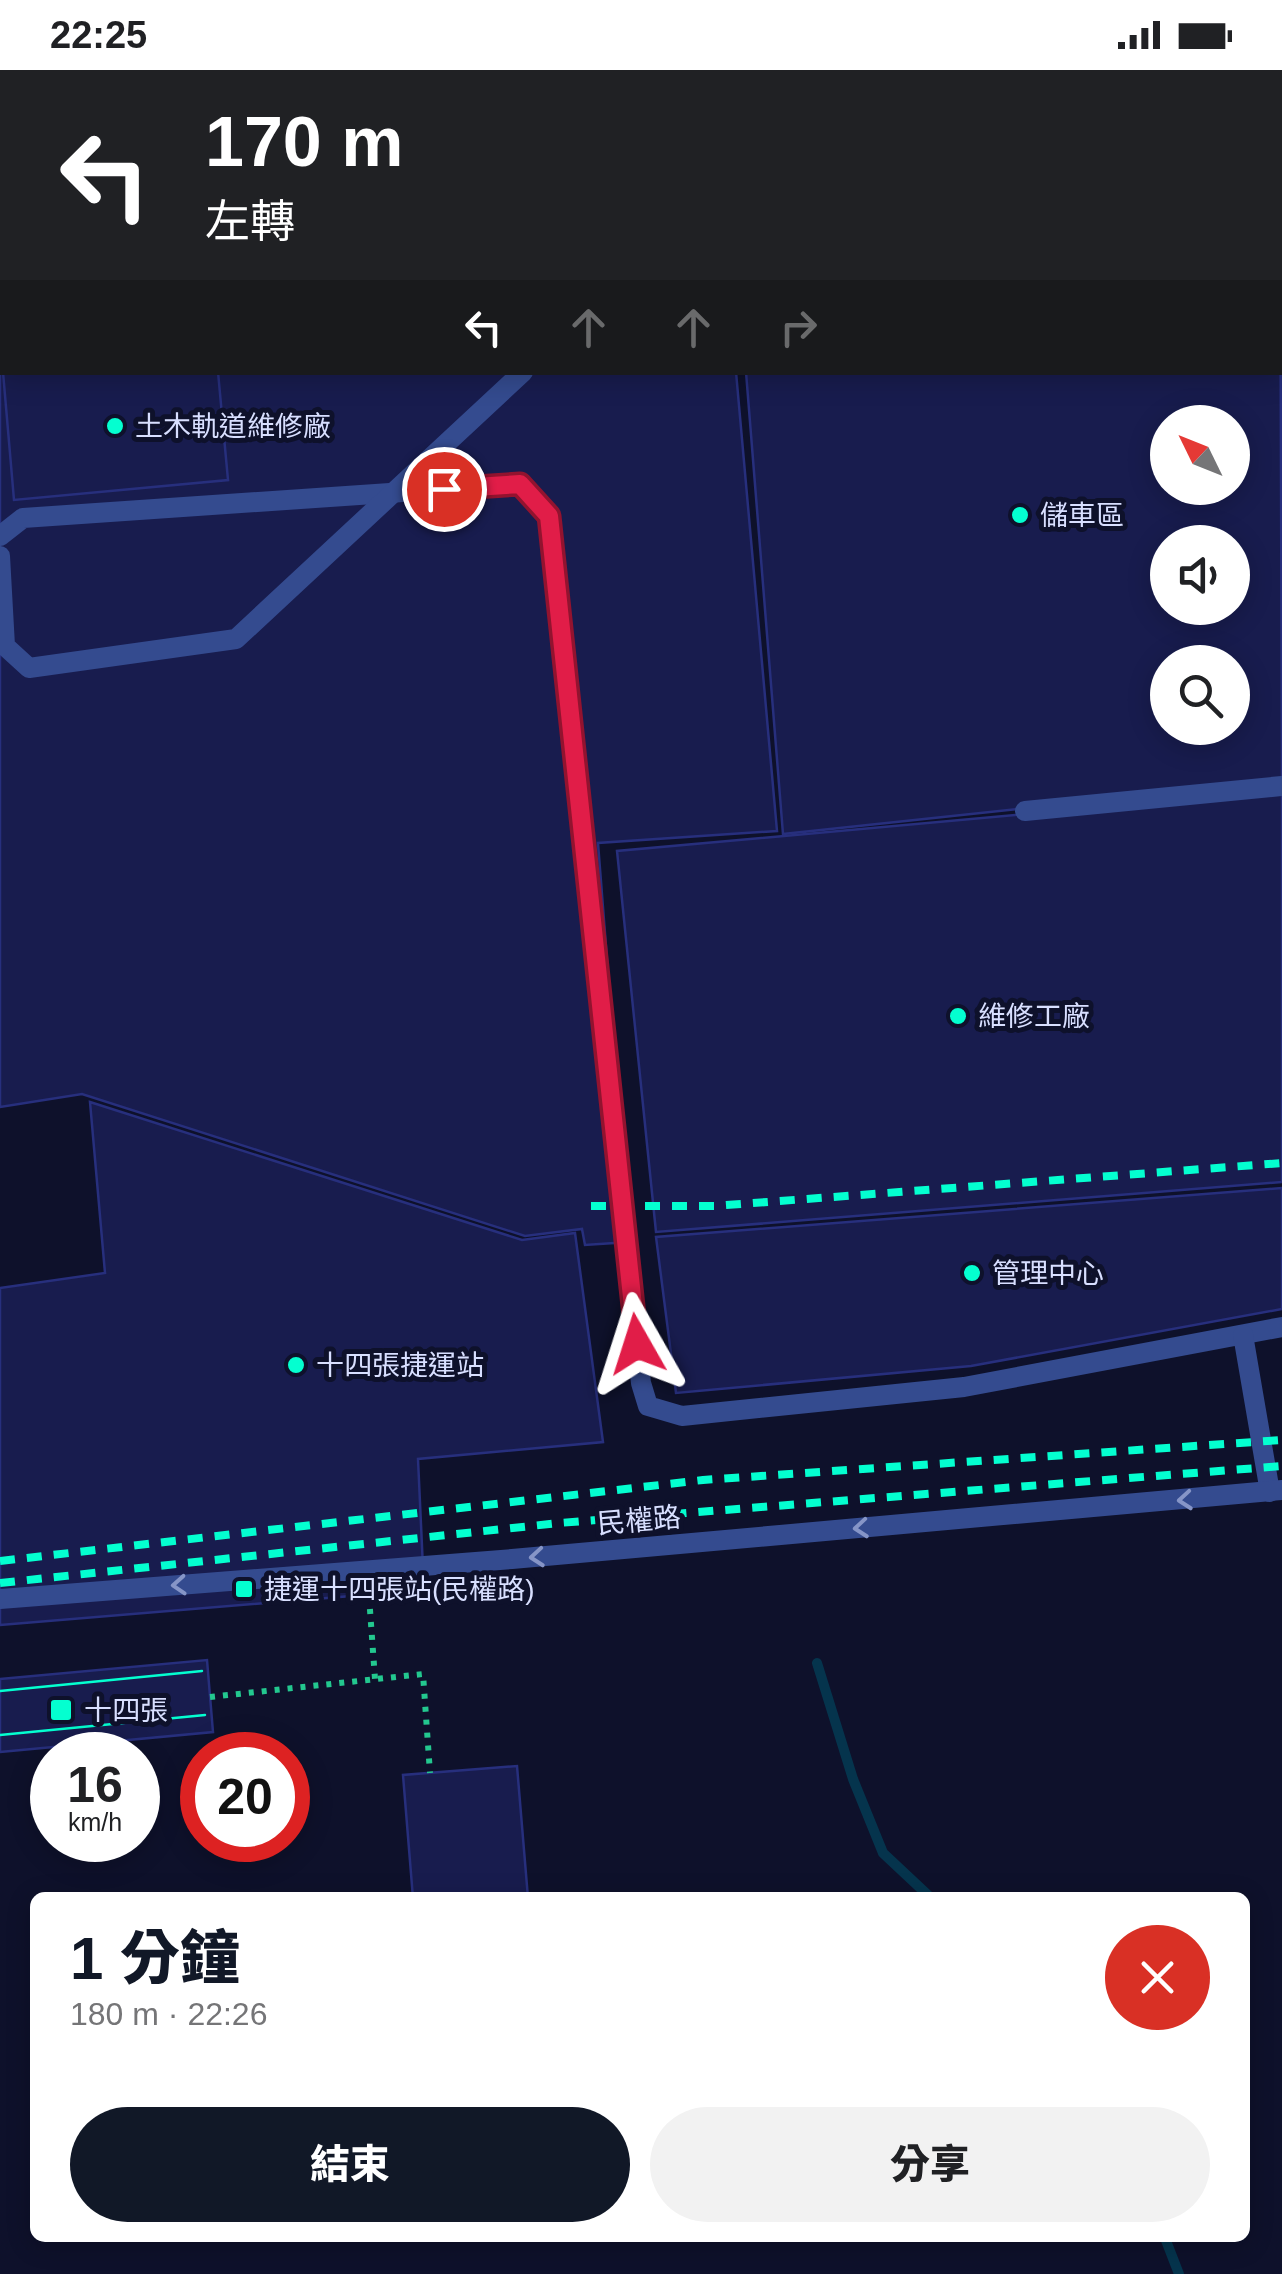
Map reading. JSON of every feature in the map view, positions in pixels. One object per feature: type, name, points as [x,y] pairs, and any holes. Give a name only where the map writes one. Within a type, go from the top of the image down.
[{"type":"lane","points":[[0,556],[5,646],[29,668],[236,638],[520,375]]},
{"type":"lane","points":[[0,536],[24,518],[520,484],[549,516],[639,1364],[648,1406],[682,1416],[964,1386],[1282,1327]]},
{"type":"lane","points":[[1025,812],[1282,786]]},
{"type":"lane","points":[[1242,1335],[1276,1491]]},
{"type":"lane","name":"民權路","points":[[0,1599],[1276,1491]]},
{"type":"path","points":[[368,1594],[375,1679]]},
{"type":"path","points":[[210,1697],[424,1674],[430,1773]]},
{"type":"building","points":[[0,375],[736,375],[777,831],[598,843],[629,1242],[585,1245],[582,1229],[525,1236],[82,1094],[0,1107]]},
{"type":"building","name":"土木軌道維修廠","points":[[3,375],[218,375],[228,480],[14,500]]},
{"type":"building","name":"儲車區","points":[[746,375],[1281,375],[1282,781],[783,834]]},
{"type":"building","name":"維修工廠","points":[[1282,791],[1282,1182],[656,1232],[617,851]]},
{"type":"building","name":"十四張捷運站","points":[[90,1102],[522,1240],[575,1233],[603,1442],[418,1459],[424,1590],[0,1625],[0,1288],[105,1273]]},
{"type":"building","name":"管理中心","points":[[1282,1188],[1282,1309],[971,1366],[676,1393],[656,1237]]},
{"type":"building","points":[[207,1660],[213,1732],[180,1732],[180,1735],[160,1737],[160,1732],[30,1732],[30,1749],[0,1752],[0,1679]]},
{"type":"building","points":[[517,1766],[528,1892],[413,1892],[403,1775]]},
{"type":"waterway","points":[[817,1663],[853,1779],[883,1853],[925,1892]]},
{"type":"waterway","points":[[1167,2242],[1179,2274]]},
{"type":"tram line","points":[[0,1691],[202,1671]]},
{"type":"tram line","points":[[0,1735],[205,1715]]},
{"type":"railway","points":[[591,1206],[714,1206],[1282,1163]]},
{"type":"railway","points":[[0,1561],[703,1480],[1282,1440]]},
{"type":"railway","points":[[0,1583],[559,1523],[1282,1466]]},
{"type":"place","name":"土木軌道維修廠","points":[[115,426]]},
{"type":"place","name":"儲車區","points":[[1020,515]]},
{"type":"place","name":"維修工廠","points":[[958,1016]]},
{"type":"place","name":"管理中心","points":[[972,1273]]},
{"type":"place","name":"十四張捷運站","points":[[296,1365]]},
{"type":"place","name":"捷運十四張站(民權路)","points":[[244,1589]]},
{"type":"place","name":"十四張","points":[[61,1710]]},
{"type":"route","points":[[444,489],[520,484],[549,516],[637,1344]]}]
